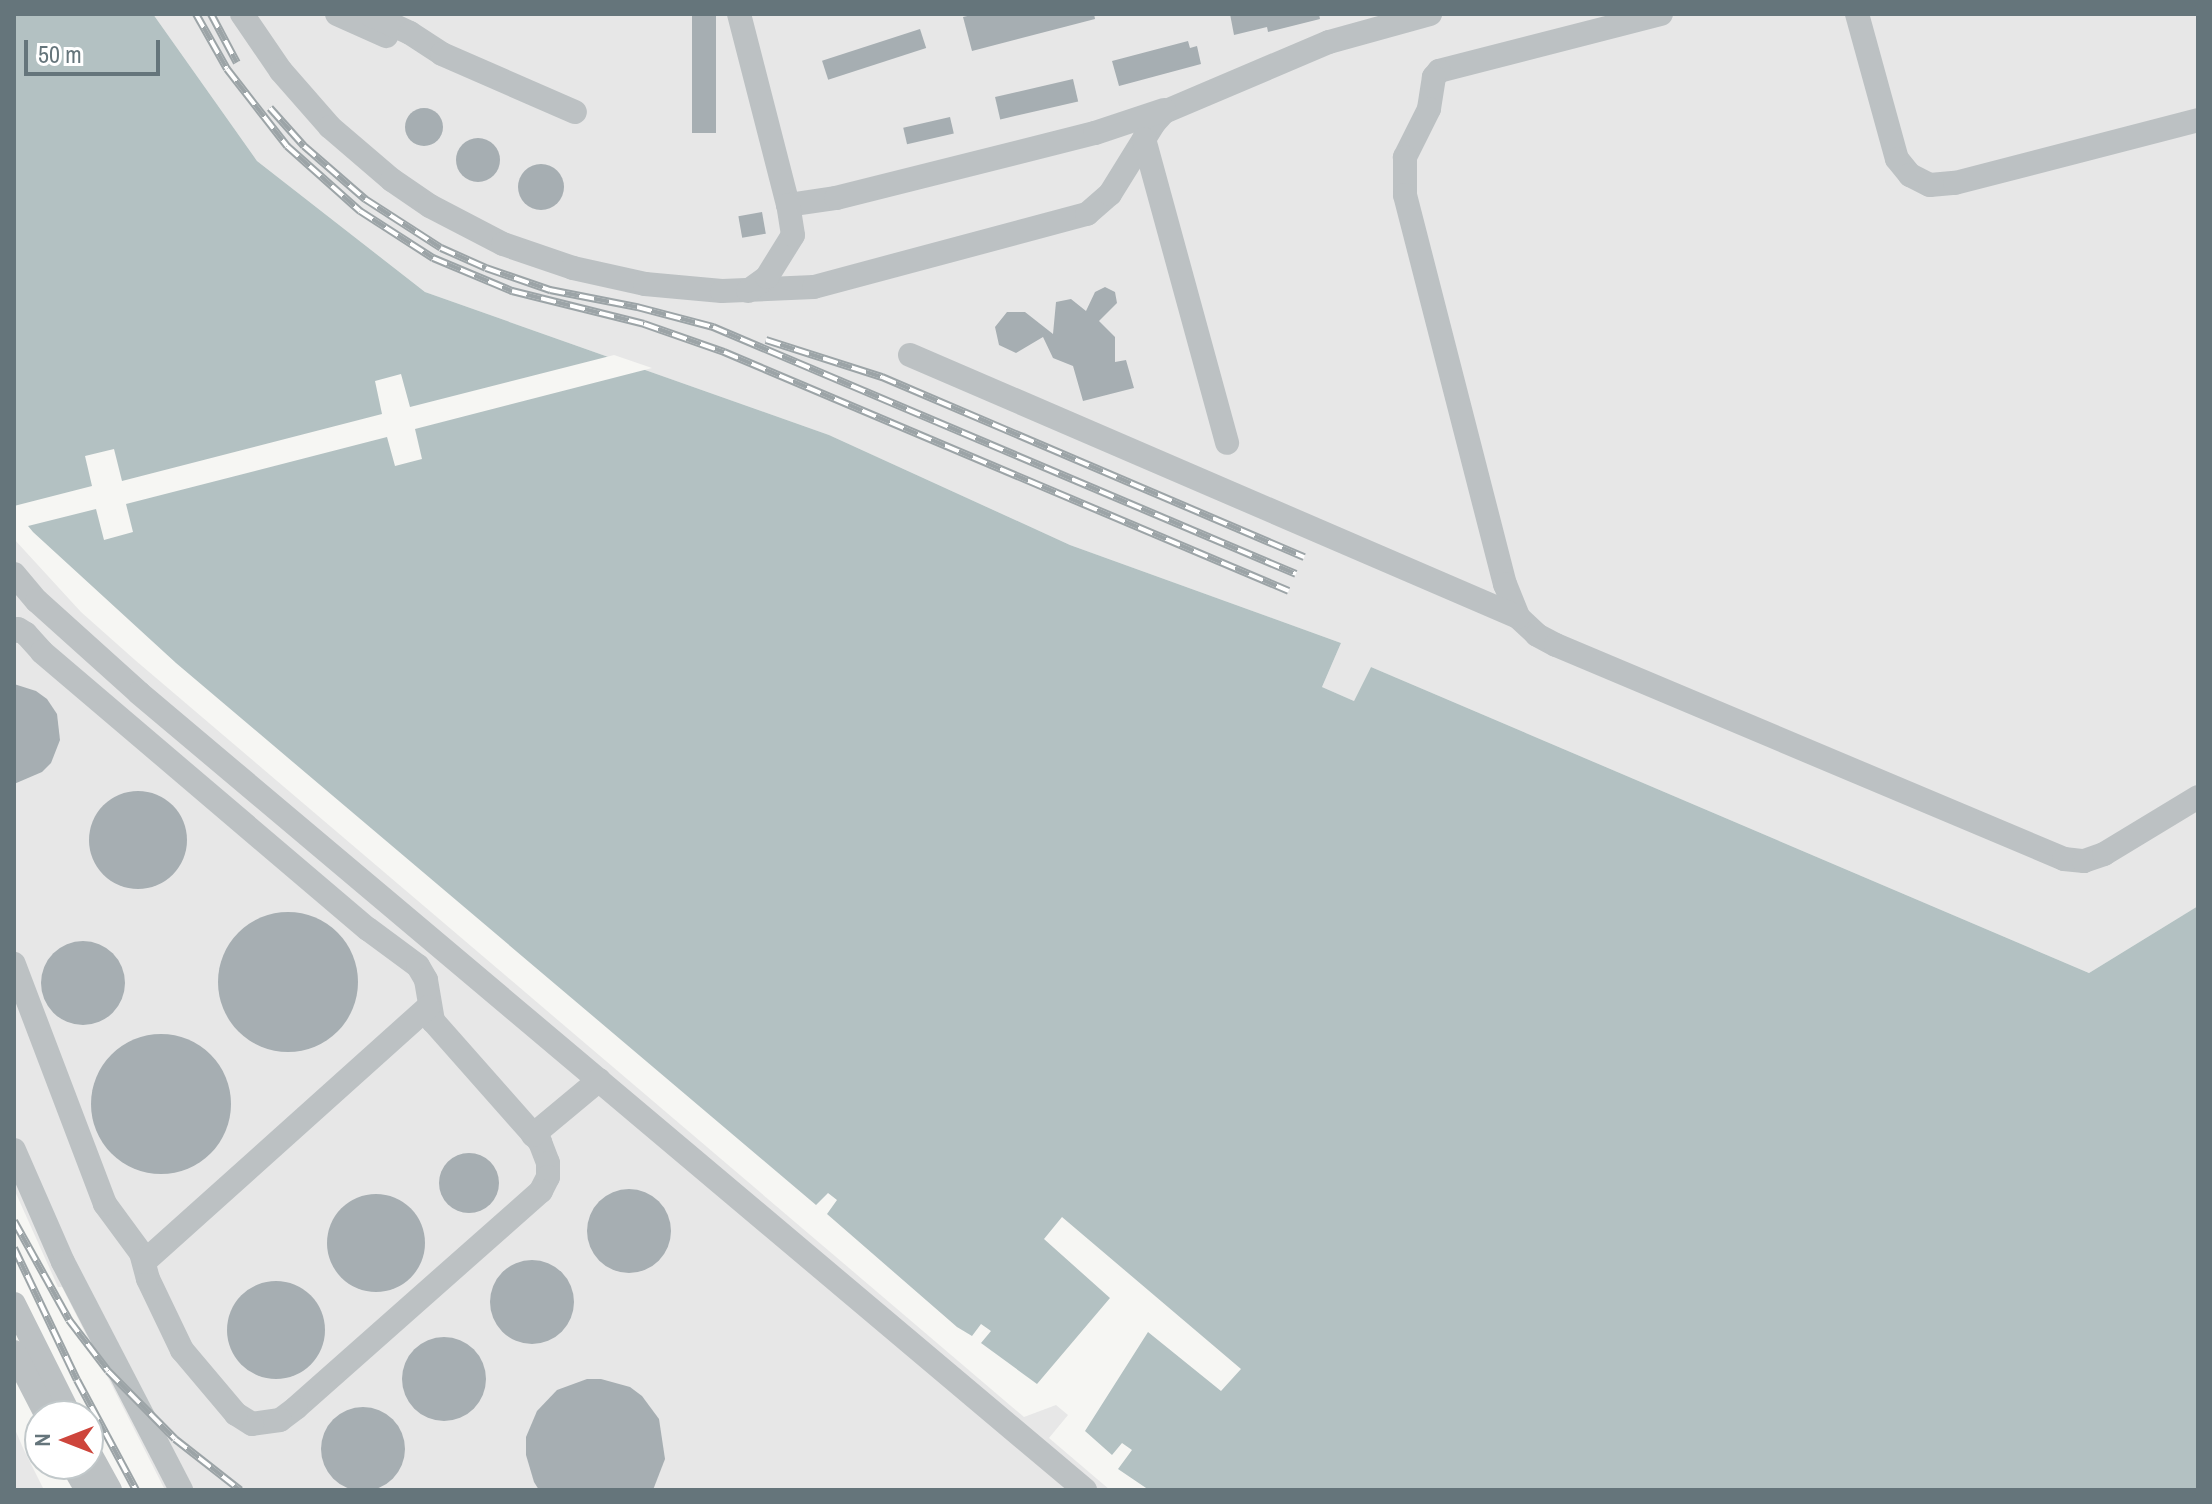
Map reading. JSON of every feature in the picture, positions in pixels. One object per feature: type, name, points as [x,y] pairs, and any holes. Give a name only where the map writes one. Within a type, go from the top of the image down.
[{"type":"lane","points":[[242,14],[281,71],[315,111],[360,154],[430,206],[503,244],[573,268],[645,284],[748,291],[814,287],[1087,214],[1110,194],[1154,123],[1178,105]]},
{"type":"lane","points":[[337,14],[407,46],[442,54]]},
{"type":"lane","points":[[369,14],[410,33],[442,54],[575,112]]},
{"type":"lane","points":[[739,14],[793,235],[767,277],[748,291]]},
{"type":"lane","points":[[788,205],[836,198],[1095,133],[1178,105],[1329,42],[1430,14]]},
{"type":"lane","points":[[1518,617],[1505,584],[1405,195],[1405,157],[1429,109],[1434,77],[1439,71],[1661,14]]},
{"type":"lane","points":[[1857,14],[1897,159],[1910,175],[1930,185],[1955,183],[2198,120]]},
{"type":"lane","points":[[1144,139],[1227,443]]},
{"type":"lane","points":[[910,355],[1518,617],[1537,635],[1556,645],[2064,859],[2084,861],[2104,854],[2198,797]]},
{"type":"lane","points":[[14,574],[37,601],[139,693],[1085,1490]]},
{"type":"lane","points":[[14,631],[18,629],[26,634],[42,652],[356,919],[418,966],[426,980],[428,1007],[433,1021],[533,1135],[548,1163],[548,1177],[541,1191],[280,1420],[252,1424],[236,1414],[182,1350],[148,1279],[141,1253],[105,1204],[14,964]]},
{"type":"lane","points":[[144,1262],[428,1007]]},
{"type":"lane","points":[[533,1135],[599,1080]]},
{"type":"lane","points":[[14,1150],[69,1275],[181,1490]]},
{"type":"lane","points":[[14,1304],[62,1400]]},
{"type":"lane","points":[[14,1352],[39,1400]]},
{"type":"shaded area","points":[[14,14],[153,14],[257,161],[425,292],[829,435],[1070,545],[1341,643],[1322,687],[1354,701],[1371,667],[2089,973],[2198,906],[2198,1490],[1149,1490],[1118,1469],[1132,1450],[1122,1443],[1112,1455],[1085,1431],[1148,1332],[1221,1391],[1241,1369],[1062,1217],[1044,1239],[1110,1298],[1037,1384],[981,1343],[991,1331],[981,1324],[972,1336],[957,1327],[827,1214],[837,1200],[828,1193],[816,1205],[176,663],[33,532],[14,509]]},
{"type":"shaded area","points":[[153,14],[2198,14],[2198,906],[2089,973],[1371,667],[1354,701],[1322,687],[1341,643],[1070,545],[829,435],[425,292],[257,161]]},
{"type":"shaded area","points":[[14,539],[81,612],[135,660],[1024,1417],[1056,1405],[1068,1415],[1049,1438],[1110,1490],[165,1490],[62,1287],[58,1287],[14,1189]]},
{"type":"shaded area","points":[[14,1427],[24,1450],[24,1480],[39,1480],[44,1490],[14,1490]]},
{"type":"pier","points":[[614,355],[652,368],[415,429],[422,459],[395,466],[387,437],[126,504],[133,532],[104,540],[96,509],[24,527],[14,515],[14,506],[92,486],[85,456],[114,449],[122,481],[382,414],[375,381],[401,374],[410,407]]},
{"type":"building","points":[[692,14],[716,14],[716,133],[692,133]]},
{"type":"building","points":[[976,14],[1094,14],[1095,19],[972,51],[963,17]]},
{"type":"building","points":[[1230,14],[1319,14],[1320,19],[1268,32],[1267,27],[1234,35]]},
{"type":"building","points":[[920,29],[926,48],[828,80],[822,61]]},
{"type":"building","points":[[1188,41],[1190,48],[1197,46],[1201,64],[1119,86],[1112,61]]},
{"type":"building","points":[[1073,79],[1078,101],[1000,119],[995,97]]},
{"type":"building","points":[[424,108],[438,113],[443,127],[438,141],[424,146],[410,141],[405,127],[410,113]]},
{"type":"building","points":[[950,117],[954,134],[907,144],[903,128]]},
{"type":"building","points":[[478,138],[494,144],[500,160],[494,176],[478,182],[462,176],[456,160],[462,144]]},
{"type":"building","points":[[541,164],[557,171],[564,187],[557,203],[541,210],[525,203],[518,187],[525,171]]},
{"type":"building","points":[[762,212],[766,234],[742,238],[738,216]]},
{"type":"building","points":[[1105,287],[1115,292],[1117,303],[1099,321],[1115,337],[1115,362],[1126,360],[1134,388],[1083,401],[1073,366],[1053,358],[1043,337],[1016,353],[999,345],[995,327],[1007,312],[1025,312],[1053,334],[1056,302],[1071,299],[1086,311],[1095,292]]},
{"type":"building","points":[[14,684],[36,691],[47,699],[57,714],[60,740],[51,763],[42,772],[14,784]]},
{"type":"building","points":[[138,791],[165,799],[179,813],[187,840],[179,867],[165,881],[138,889],[111,881],[97,867],[89,840],[97,813],[111,799]]},
{"type":"building","points":[[288,912],[315,917],[338,932],[353,955],[358,982],[353,1009],[338,1032],[315,1047],[288,1052],[261,1047],[238,1032],[223,1009],[218,982],[223,955],[238,932],[261,917]]},
{"type":"building","points":[[83,941],[99,944],[113,953],[122,967],[125,983],[122,999],[113,1013],[99,1022],[83,1025],[67,1022],[53,1013],[44,999],[41,983],[44,967],[53,953],[67,944]]},
{"type":"building","points":[[161,1034],[188,1039],[211,1054],[226,1077],[231,1104],[226,1131],[211,1154],[188,1169],[161,1174],[134,1169],[111,1154],[96,1131],[91,1104],[96,1077],[111,1054],[134,1039]]},
{"type":"building","points":[[469,1153],[481,1155],[490,1162],[497,1171],[497,1195],[490,1204],[481,1211],[469,1213],[457,1211],[448,1204],[441,1195],[439,1183],[441,1171],[448,1162],[457,1155]]},
{"type":"building","points":[[629,1189],[645,1192],[659,1201],[668,1215],[671,1231],[668,1247],[659,1261],[645,1270],[629,1273],[613,1270],[599,1261],[590,1247],[587,1231],[590,1215],[599,1201],[613,1192]]},
{"type":"building","points":[[376,1194],[403,1202],[417,1216],[425,1243],[417,1270],[403,1284],[376,1292],[349,1284],[335,1270],[327,1243],[335,1216],[349,1202]]},
{"type":"building","points":[[532,1260],[548,1263],[562,1272],[571,1286],[574,1302],[571,1318],[562,1332],[548,1341],[532,1344],[516,1341],[502,1332],[493,1318],[490,1302],[493,1286],[502,1272],[516,1263]]},
{"type":"building","points":[[276,1281],[303,1289],[317,1303],[325,1330],[317,1357],[303,1371],[276,1379],[249,1371],[235,1357],[227,1330],[235,1303],[249,1289]]},
{"type":"building","points":[[444,1337],[460,1340],[474,1349],[483,1363],[486,1379],[483,1395],[474,1409],[460,1418],[444,1421],[428,1418],[414,1409],[405,1395],[402,1379],[405,1363],[414,1349],[428,1340]]},
{"type":"building","points":[[587,1379],[601,1379],[630,1387],[642,1396],[659,1419],[665,1459],[653,1490],[539,1490],[534,1482],[526,1455],[526,1437],[537,1411],[557,1390]]},
{"type":"building","points":[[363,1407],[379,1410],[393,1419],[402,1433],[405,1449],[402,1465],[393,1479],[379,1488],[363,1491],[347,1488],[333,1479],[324,1465],[321,1449],[324,1433],[333,1419],[347,1410]]},
{"type":"railway","points":[[196,14],[227,69],[287,146],[360,211],[433,258],[512,291],[644,324],[724,352],[1289,591]]},
{"type":"railway","points":[[211,14],[237,63]]},
{"type":"railway","points":[[270,108],[304,146],[365,199],[441,248],[486,268],[550,290],[637,307],[713,327],[1296,574]]},
{"type":"railway","points":[[766,340],[882,377],[1304,557]]},
{"type":"railway","points":[[14,1221],[69,1320],[108,1371],[175,1439],[240,1490]]},
{"type":"railway","points":[[14,1248],[77,1380],[136,1490]]}]
